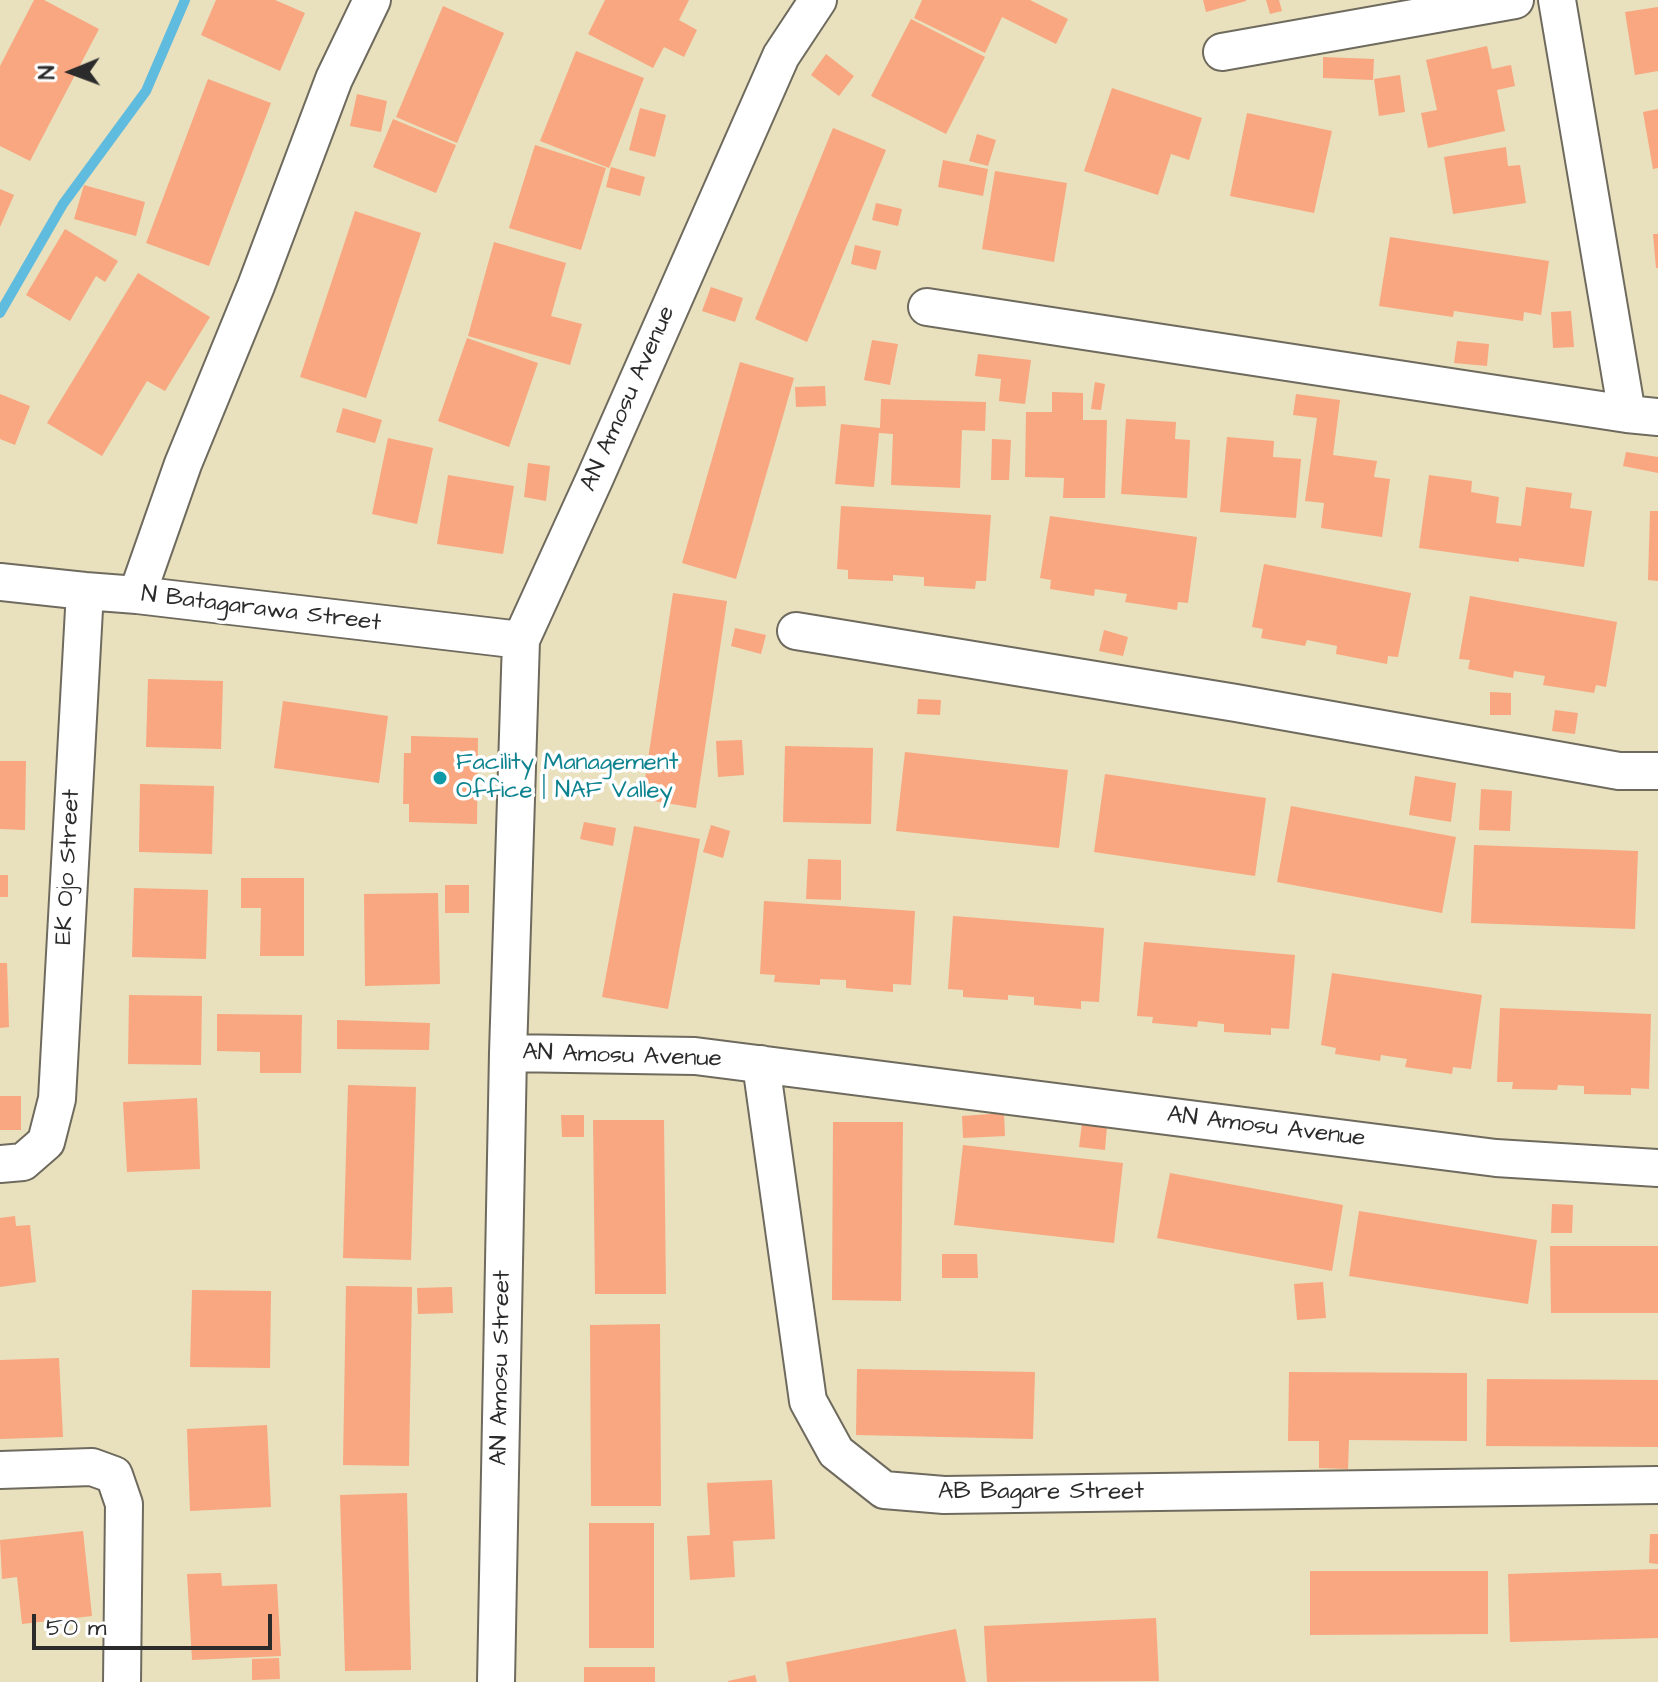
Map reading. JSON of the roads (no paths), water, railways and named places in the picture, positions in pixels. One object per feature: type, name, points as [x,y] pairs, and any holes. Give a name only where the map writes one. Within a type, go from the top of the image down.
[{"type":"street","points":[[137,595],[183,464],[256,286],[334,79],[372,0]]},
{"type":"street","name":"AN Amosu Avenue","points":[[818,0],[781,56],[521,640],[508,1053],[695,1056],[1496,1158],[1658,1168]]},
{"type":"street","points":[[1222,52],[1515,0]]},
{"type":"street","points":[[927,307],[1642,416],[1557,0]]},
{"type":"street","name":"N Batagarawa Street","points":[[0,582],[521,640]]},
{"type":"street","name":"EK Ojo Street","points":[[0,1164],[23,1162],[46,1142],[57,1099],[85,591]]},
{"type":"street","points":[[796,631],[1236,703],[1619,771],[1658,771]]},
{"type":"street","name":"AN Amosu Street","points":[[496,1682],[508,1053]]},
{"type":"street","name":"AB Bagare Street","points":[[761,1064],[808,1401],[836,1452],[884,1490],[944,1495],[1658,1485]]},
{"type":"street","points":[[0,1470],[92,1467],[114,1475],[124,1504],[122,1682]]},
{"type":"waterway","points":[[0,313],[63,204],[146,91],[185,0]]},
{"type":"place","name":"Facility Management Office | NAF Valley","points":[[440,778]]}]
